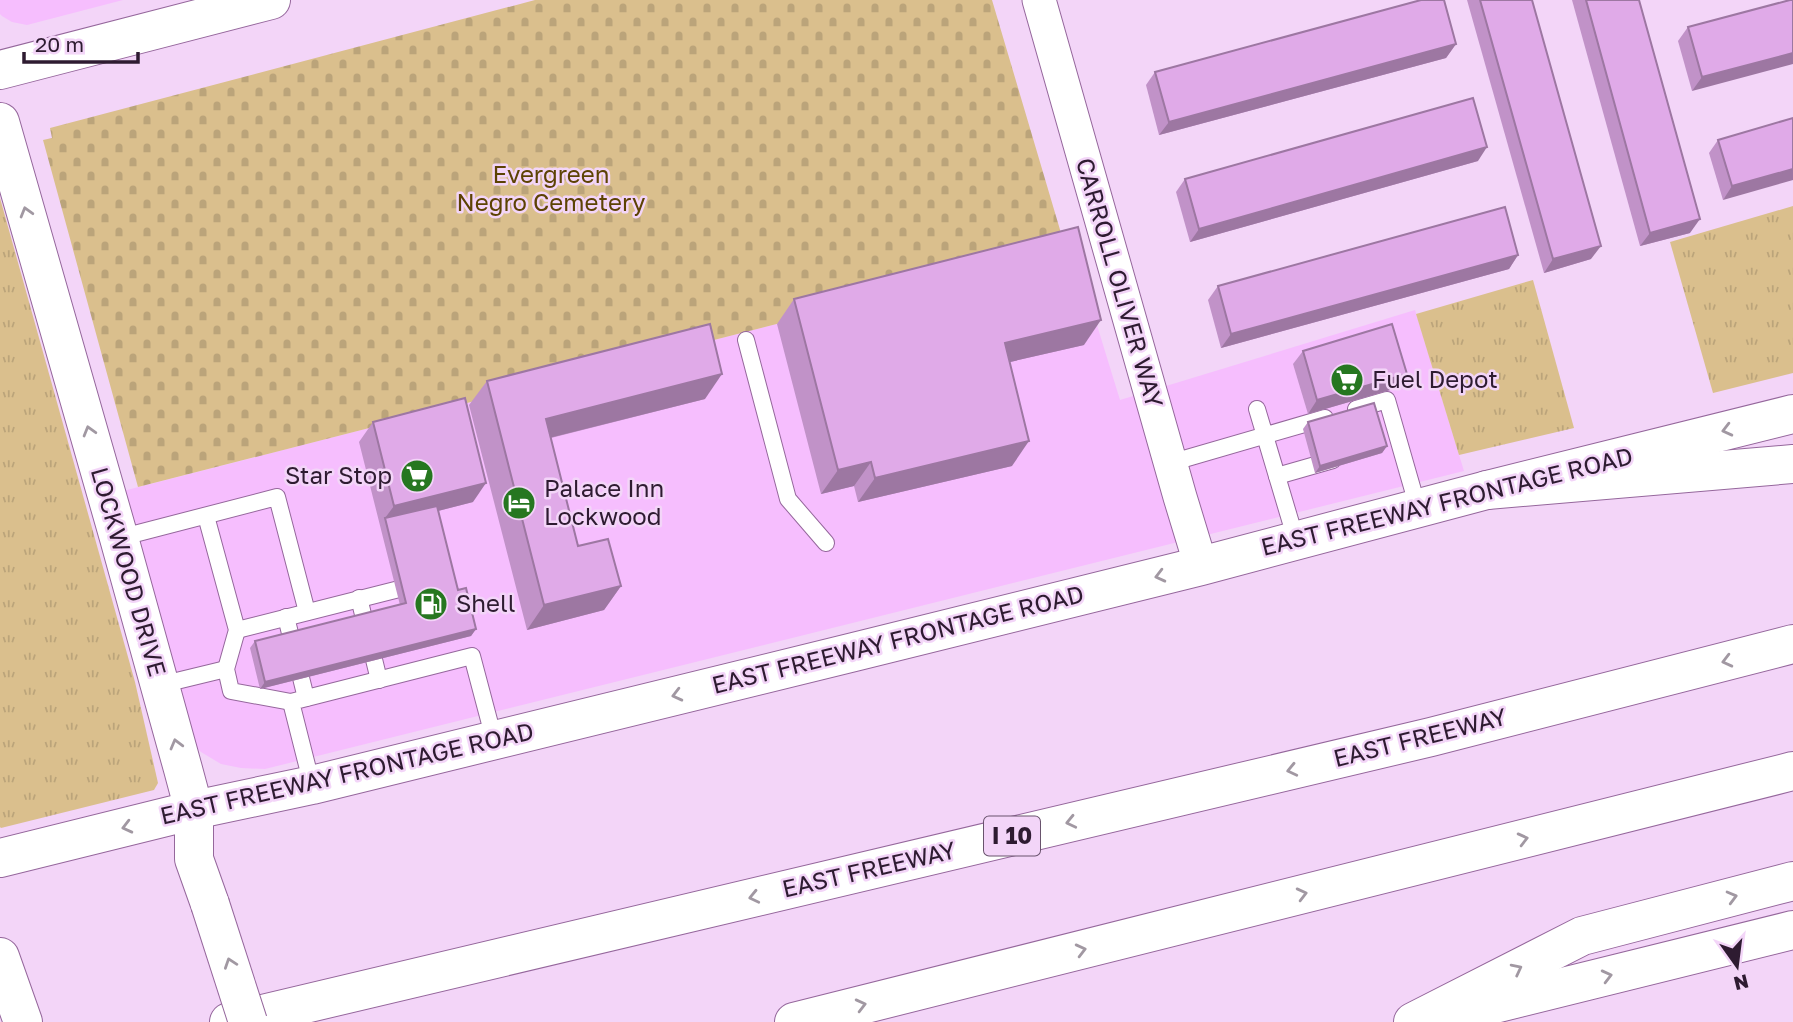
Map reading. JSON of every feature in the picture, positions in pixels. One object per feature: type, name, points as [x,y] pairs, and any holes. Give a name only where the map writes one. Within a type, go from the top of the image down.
[{"type":"main road","points":[[0,70],[271,0]]},
{"type":"main road","name":"LOCKWOOD DRIVE","points":[[0,122],[194,810],[194,859],[248,1022]]},
{"type":"main road","name":"EAST FREEWAY FRONTAGE ROAD","points":[[0,858],[194,810],[312,785],[1201,566],[1487,490],[1793,414]]},
{"type":"main road","points":[[1487,490],[1793,464]]},
{"type":"main road","name":"EAST FREEWAY","points":[[229,1022],[1431,737],[1793,644]]},
{"type":"main road","points":[[794,1022],[1793,771]]},
{"type":"main road","points":[[1413,1022],[1582,936],[1793,881]]},
{"type":"main road","points":[[1422,1022],[1793,930]]},
{"type":"main road","points":[[0,957],[23,1022]]},
{"type":"street","name":"CARROLL OLIVER WAY","points":[[1039,0],[1201,566]]},
{"type":"lane","points":[[746,340],[788,499],[826,543]]},
{"type":"lane","points":[[1170,463],[1387,400],[1393,443],[1418,508]]},
{"type":"lane","points":[[1257,409],[1296,540]]},
{"type":"lane","points":[[1277,476],[1350,455]]},
{"type":"lane","points":[[119,538],[277,497],[307,612]]},
{"type":"lane","points":[[206,516],[236,630],[226,669],[231,691],[299,700],[379,680],[439,657],[471,649],[494,739]]},
{"type":"lane","points":[[236,630],[359,598],[424,587]]},
{"type":"lane","points":[[359,598],[379,680]]},
{"type":"lane","points":[[286,617],[312,785]]},
{"type":"lane","points":[[160,685],[226,669]]},
{"type":"shaded area","points":[[0,0],[123,0],[27,25],[12,22],[2,16]]},
{"type":"shaded area","points":[[1073,247],[1120,400],[1415,310],[1464,471],[265,769],[221,764],[201,752],[188,739],[123,491]]},
{"type":"green space","name":"Evergreen Negro Cemetery","points":[[535,0],[992,0],[1066,250],[138,487],[43,140],[52,138],[50,128]]},
{"type":"green space","points":[[0,198],[135,682],[158,783],[154,790],[1,828],[0,827]]},
{"type":"green space","points":[[1793,206],[1793,373],[1713,393],[1670,242]]},
{"type":"green space","points":[[1533,280],[1574,428],[1459,455],[1416,314]]},
{"type":"building","points":[[1421,0],[1444,0],[1456,44],[1169,122],[1155,72]]},
{"type":"building","points":[[1480,0],[1532,0],[1601,246],[1553,259]]},
{"type":"building","points":[[1586,0],[1639,0],[1700,219],[1650,233]]},
{"type":"building","points":[[1793,0],[1793,53],[1702,77],[1688,27]]},
{"type":"building","points":[[1473,98],[1487,147],[1199,229],[1185,179]]},
{"type":"building","points":[[1793,118],[1793,169],[1732,186],[1718,140]]},
{"type":"building","points":[[1505,207],[1518,255],[1231,334],[1218,286]]},
{"type":"building","points":[[1078,227],[1101,320],[1005,343],[1029,441],[875,478],[871,462],[838,470],[794,299]]},
{"type":"building","points":[[710,324],[722,374],[546,419],[578,546],[608,539],[621,586],[544,605],[487,381]]},
{"type":"building","name":"Fuel Depot","points":[[1392,324],[1407,374],[1317,400],[1303,351]]},
{"type":"building","name":"Star Stop","points":[[465,398],[486,483],[394,506],[373,422]]},
{"type":"building","name":"Fuel Depot","points":[[1374,403],[1387,446],[1320,466],[1308,422]]},
{"type":"building","name":"Shell","points":[[437,506],[458,590],[466,588],[476,629],[265,682],[255,641],[406,603],[385,518]]},
{"type":"place","name":"Fuel Depot","points":[[1347,380]]},
{"type":"place","name":"Star Stop","points":[[417,476]]},
{"type":"place","name":"Palace Inn Lockwood","points":[[519,503]]},
{"type":"place","name":"Shell","points":[[431,604]]}]
